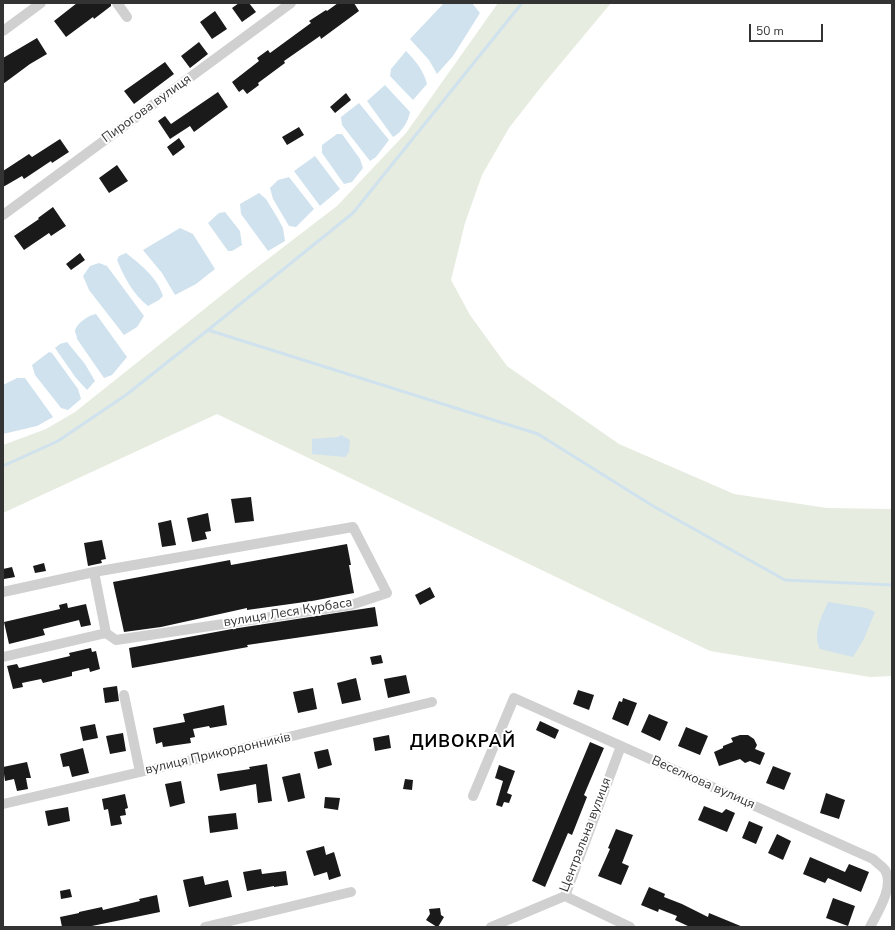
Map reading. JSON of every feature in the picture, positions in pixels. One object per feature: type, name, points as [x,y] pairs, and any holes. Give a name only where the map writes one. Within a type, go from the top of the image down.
[{"type":"street","points":[[3,31],[41,3]]},
{"type":"street","points":[[117,3],[127,17]]},
{"type":"street","name":"Пирогова вулиця","points":[[3,215],[291,3]]},
{"type":"street","name":"вулиця Леся Курбаса","points":[[3,592],[94,572],[353,527],[387,592],[351,605],[116,640],[106,634],[3,657]]},
{"type":"street","points":[[94,572],[106,634]]},
{"type":"street","points":[[124,695],[140,772]]},
{"type":"street","name":"Веселкова вулиця","points":[[473,796],[514,698],[873,859],[884,869],[888,876],[886,893],[870,927]]},
{"type":"street","name":"вулиця Прикордонників","points":[[3,804],[432,702]]},
{"type":"street","name":"Центральна вулиця","points":[[491,927],[565,896],[620,746]]},
{"type":"street","points":[[205,927],[351,892]]},
{"type":"street","points":[[565,896],[630,927]]},
{"type":"shaded area","points":[[498,3],[611,3],[509,128],[482,175],[465,223],[451,280],[470,315],[507,366],[619,444],[734,494],[827,508],[892,509],[892,676],[870,677],[710,651],[217,414],[3,513],[3,445],[46,429],[75,412],[247,275],[337,206],[406,133]]},
{"type":"water","points":[[444,3],[472,3],[480,13],[453,56],[437,74],[429,60],[410,39]]},
{"type":"water","points":[[406,51],[419,66],[427,84],[413,100],[390,76],[391,69]]},
{"type":"water","points":[[385,85],[410,112],[404,126],[393,137],[367,101]]},
{"type":"water","points":[[359,103],[389,140],[376,157],[370,161],[342,125],[341,117]]},
{"type":"water","points":[[337,134],[342,134],[360,159],[363,168],[352,182],[344,184],[322,153],[322,145]]},
{"type":"water","points":[[315,156],[340,189],[320,206],[294,171]]},
{"type":"water","points":[[289,177],[314,209],[296,227],[289,226],[273,199],[270,188],[278,180]]},
{"type":"water","points":[[259,193],[266,199],[283,228],[285,241],[268,251],[241,214],[240,204]]},
{"type":"water","points":[[225,212],[240,231],[242,245],[232,251],[228,251],[208,223],[219,213]]},
{"type":"water","points":[[180,228],[193,234],[215,269],[196,284],[175,295],[162,273],[143,250]]},
{"type":"water","points":[[126,253],[153,277],[163,296],[159,300],[148,306],[133,291],[117,260],[119,256]]},
{"type":"water","points":[[99,263],[107,266],[144,316],[137,327],[124,335],[89,290],[83,276],[90,266]]},
{"type":"water","points":[[96,314],[127,357],[112,375],[104,378],[77,339],[75,332],[77,326],[83,320]]},
{"type":"water","points":[[67,342],[85,364],[95,381],[87,390],[76,378],[55,348],[60,344]]},
{"type":"water","points":[[49,352],[52,353],[78,389],[81,399],[68,410],[61,408],[35,375],[32,365]]},
{"type":"water","points":[[17,378],[25,378],[53,417],[37,426],[3,434],[3,385]]},
{"type":"water","points":[[341,435],[350,440],[349,452],[345,457],[312,454],[312,439],[338,437]]},
{"type":"water","points":[[828,602],[866,608],[875,612],[864,639],[853,657],[820,649],[817,631]]},
{"type":"building","points":[[77,3],[111,3],[111,6],[66,37],[54,21]]},
{"type":"building","points":[[239,3],[249,3],[256,12],[242,22],[232,8]]},
{"type":"building","points":[[338,3],[354,3],[359,11],[321,39],[320,36],[284,61],[285,63],[258,83],[259,85],[247,94],[243,89],[239,92],[232,82],[259,61],[257,58],[268,50],[270,53],[311,23],[309,21]]},
{"type":"building","points":[[215,11],[227,29],[212,39],[200,22]]},
{"type":"building","points":[[37,38],[47,54],[30,64],[3,84],[3,58]]},
{"type":"building","points":[[199,42],[208,54],[190,68],[181,56]]},
{"type":"building","points":[[165,62],[174,74],[134,104],[124,91]]},
{"type":"building","points":[[218,92],[228,107],[194,132],[190,126],[170,139],[158,121],[165,116],[171,124]]},
{"type":"building","points":[[346,93],[351,100],[335,113],[330,107]]},
{"type":"building","points":[[299,127],[304,135],[287,145],[282,137]]},
{"type":"building","points":[[179,138],[185,147],[173,156],[167,147]]},
{"type":"building","points":[[60,139],[69,152],[52,163],[51,161],[24,179],[22,176],[3,187],[3,171],[29,154],[32,157]]},
{"type":"building","points":[[117,165],[128,181],[109,193],[99,178]]},
{"type":"building","points":[[53,207],[66,226],[51,236],[49,233],[24,250],[14,236],[39,219],[38,218]]},
{"type":"building","points":[[80,253],[85,260],[71,270],[66,264]]},
{"type":"building","points":[[251,497],[254,521],[235,523],[231,499]]},
{"type":"building","points":[[208,513],[211,531],[205,532],[207,539],[192,542],[187,518]]},
{"type":"building","points":[[171,520],[176,545],[162,547],[158,523]]},
{"type":"building","points":[[102,540],[106,559],[101,560],[102,563],[88,566],[84,543]]},
{"type":"building","points":[[347,544],[354,593],[312,601],[247,610],[247,608],[161,627],[124,632],[113,582],[230,560],[231,565]]},
{"type":"building","points":[[44,563],[46,571],[35,573],[33,566]]},
{"type":"building","points":[[12,567],[15,577],[4,579],[3,569]]},
{"type":"building","points":[[430,587],[435,597],[420,605],[415,595]]},
{"type":"building","points":[[67,603],[68,608],[86,604],[91,625],[81,627],[79,620],[43,629],[45,635],[9,644],[4,622],[60,609],[59,605]]},
{"type":"building","points":[[375,607],[378,626],[247,645],[248,647],[132,668],[129,648],[232,629]]},
{"type":"building","points":[[91,648],[92,652],[96,651],[100,669],[90,672],[89,668],[72,672],[72,676],[43,683],[41,679],[22,683],[23,687],[13,689],[7,666],[17,664],[19,668],[70,656],[69,653]]},
{"type":"building","points":[[381,655],[383,663],[372,665],[370,657]]},
{"type":"building","points":[[406,675],[410,693],[388,698],[384,679]]},
{"type":"building","points":[[356,678],[361,700],[342,704],[337,683]]},
{"type":"building","points":[[117,686],[119,701],[105,703],[103,688]]},
{"type":"building","points":[[313,688],[317,709],[298,713],[293,692]]},
{"type":"building","points":[[578,690],[594,695],[589,710],[573,704]]},
{"type":"building","points":[[623,698],[637,703],[628,726],[612,719],[619,701],[622,702]]},
{"type":"building","points":[[224,705],[227,725],[193,729],[195,737],[190,738],[191,743],[163,747],[162,742],[156,744],[153,728],[185,722],[183,714]]},
{"type":"building","points":[[649,714],[668,722],[660,741],[641,732]]},
{"type":"building","points":[[540,721],[559,730],[555,739],[536,730]]},
{"type":"building","points":[[95,724],[98,738],[83,741],[80,727]]},
{"type":"building","points":[[686,727],[708,736],[700,755],[678,746]]},
{"type":"building","points":[[123,733],[126,751],[110,754],[106,736]]},
{"type":"building","points":[[389,735],[391,748],[375,751],[373,738]]},
{"type":"building","points":[[740,735],[748,735],[754,739],[757,745],[755,749],[765,753],[760,765],[750,761],[745,763],[740,759],[719,766],[714,752],[733,742],[731,738]]},
{"type":"building","points":[[590,742],[604,748],[584,795],[587,797],[572,835],[568,833],[545,887],[532,881]]},
{"type":"building","points":[[83,748],[89,773],[72,777],[69,766],[63,767],[60,754]]},
{"type":"building","points":[[328,749],[332,765],[318,769],[314,752]]},
{"type":"building","points":[[27,762],[31,778],[26,778],[28,789],[17,791],[14,779],[5,781],[3,767]]},
{"type":"building","points":[[267,764],[272,801],[258,803],[256,784],[220,791],[217,774],[250,769],[249,767]]},
{"type":"building","points":[[499,765],[515,771],[507,793],[512,795],[509,803],[504,802],[502,807],[496,805],[503,781],[495,778]]},
{"type":"building","points":[[773,766],[791,773],[784,790],[766,783]]},
{"type":"building","points":[[300,773],[305,798],[288,802],[282,777]]},
{"type":"building","points":[[405,779],[413,780],[412,790],[403,789]]},
{"type":"building","points":[[181,781],[185,803],[170,807],[165,784]]},
{"type":"building","points":[[826,793],[845,800],[839,819],[820,813]]},
{"type":"building","points":[[125,794],[128,808],[125,809],[126,815],[120,816],[122,824],[111,826],[108,809],[104,810],[102,799]]},
{"type":"building","points":[[325,797],[340,798],[338,810],[324,808]]},
{"type":"building","points":[[704,806],[722,813],[726,809],[735,813],[727,832],[698,820]]},
{"type":"building","points":[[68,807],[70,821],[48,826],[45,811]]},
{"type":"building","points":[[236,813],[238,829],[210,833],[208,816]]},
{"type":"building","points":[[749,821],[763,827],[756,844],[742,838]]},
{"type":"building","points":[[616,829],[633,835],[622,863],[629,866],[621,885],[598,876],[610,849],[608,848]]},
{"type":"building","points":[[777,834],[791,841],[783,860],[768,853]]},
{"type":"building","points":[[324,846],[326,855],[334,852],[341,876],[329,880],[327,872],[314,876],[306,851]]},
{"type":"building","points":[[810,857],[845,872],[849,864],[869,872],[861,892],[828,878],[825,883],[803,874]]},
{"type":"building","points":[[261,869],[262,874],[286,871],[288,885],[247,891],[243,872]]},
{"type":"building","points":[[203,876],[205,885],[228,880],[232,897],[189,907],[183,880]]},
{"type":"building","points":[[649,887],[665,894],[664,897],[708,917],[709,913],[743,927],[690,927],[675,920],[677,916],[659,909],[658,912],[641,905]]},
{"type":"building","points":[[70,889],[72,897],[61,899],[60,891]]},
{"type":"building","points":[[157,895],[160,912],[87,927],[62,927],[60,917],[102,907],[103,910],[140,901],[139,899]]},
{"type":"building","points":[[833,898],[855,906],[848,926],[826,918]]},
{"type":"building","points":[[440,908],[441,915],[444,917],[437,927],[426,920],[430,914],[429,909]]},
{"type":"waterway","points":[[3,466],[58,441],[126,395],[353,213],[522,3]]},
{"type":"waterway","points":[[208,330],[538,434],[653,506],[785,580],[892,585]]},
{"type":"district","name":"ДИВОКРАЙ","points":[[463,743]]}]
